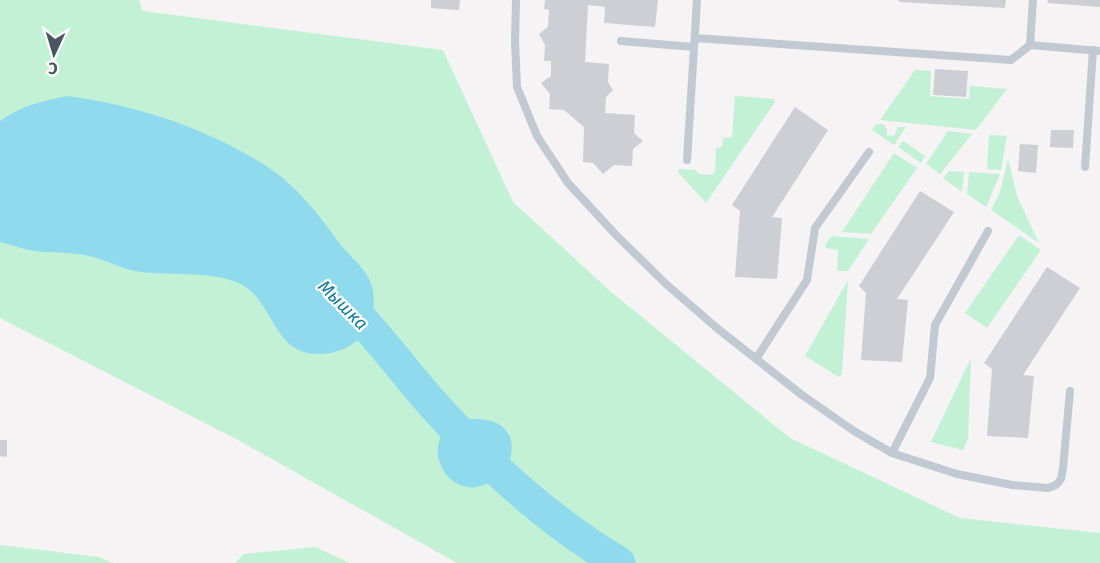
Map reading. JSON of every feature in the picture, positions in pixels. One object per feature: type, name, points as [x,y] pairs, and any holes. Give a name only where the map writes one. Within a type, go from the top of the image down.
[{"type":"lane","points":[[516,0],[514,40],[517,87],[537,136],[568,183],[666,284],[756,359],[837,419],[892,453],[968,477],[1012,485],[1048,488],[1056,485],[1061,479],[1064,468],[1070,391]]},
{"type":"lane","points":[[687,160],[697,0]]},
{"type":"lane","points":[[1030,45],[1033,0]]},
{"type":"lane","points":[[621,41],[695,42],[1011,60],[1030,45],[1096,50],[1085,167]]},
{"type":"lane","points":[[756,359],[807,280],[814,228],[869,153]]},
{"type":"lane","points":[[892,453],[930,378],[935,325],[988,231]]},
{"type":"green space","points":[[0,0],[139,0],[143,11],[443,50],[513,202],[610,291],[790,438],[960,518],[1100,533],[1100,563],[457,563],[236,439],[0,318]]},
{"type":"green space","points":[[915,70],[931,71],[930,96],[969,99],[970,86],[1007,89],[976,130],[880,120]]},
{"type":"green space","points":[[735,96],[774,99],[775,102],[706,203],[678,172],[679,169],[696,170],[699,174],[711,175],[715,172],[716,148],[722,147],[723,138],[732,137]]},
{"type":"green space","points":[[876,124],[883,124],[887,129],[887,135],[894,136],[898,127],[906,127],[894,145],[872,130]]},
{"type":"green space","points":[[948,131],[972,134],[940,174],[926,164]]},
{"type":"green space","points":[[989,135],[1007,136],[1001,170],[987,169]]},
{"type":"green space","points":[[903,141],[925,156],[921,163],[898,147]]},
{"type":"green space","points":[[894,153],[917,168],[871,234],[842,232]]},
{"type":"green space","points":[[1008,159],[1017,196],[1039,243],[991,210],[1000,192]]},
{"type":"green space","points":[[949,171],[964,172],[962,192],[943,178]]},
{"type":"green space","points":[[969,172],[1000,174],[986,207],[967,194]]},
{"type":"green space","points":[[1019,235],[1041,250],[987,328],[965,313]]},
{"type":"green space","points":[[832,236],[869,239],[848,271],[837,271],[838,250],[826,248],[825,245]]},
{"type":"green space","points":[[848,280],[842,374],[839,377],[805,356]]},
{"type":"green space","points":[[971,358],[968,439],[963,450],[931,442]]},
{"type":"green space","points":[[0,545],[99,557],[113,563],[0,563]]},
{"type":"green space","points":[[315,547],[350,563],[235,563],[244,554]]},
{"type":"water","points":[[67,96],[118,105],[193,129],[240,151],[286,181],[315,211],[369,278],[374,297],[373,309],[360,337],[346,348],[334,352],[322,354],[306,352],[294,347],[284,339],[255,295],[233,281],[194,274],[134,271],[89,256],[35,251],[0,242],[0,121],[32,105]]},
{"type":"water","points":[[468,419],[489,420],[500,425],[509,436],[512,449],[509,462],[501,473],[483,485],[466,487],[452,481],[442,469],[438,454],[440,439],[449,427]]},
{"type":"building","points":[[431,0],[460,0],[459,10],[431,8]]},
{"type":"building","points":[[545,0],[658,0],[655,27],[604,23],[605,7],[588,5],[585,62],[609,64],[608,82],[613,90],[606,97],[605,113],[635,115],[634,133],[643,141],[633,149],[632,166],[614,165],[603,174],[593,163],[583,162],[584,127],[564,110],[549,109],[550,94],[541,83],[551,76],[551,61],[544,61],[545,45],[539,34],[548,27],[549,10],[544,9]]},
{"type":"building","points":[[899,0],[1006,0],[1005,8],[899,2]]},
{"type":"building","points":[[1048,0],[1100,0],[1100,7],[1047,3]]},
{"type":"building","points":[[935,69],[968,71],[966,97],[933,95]]},
{"type":"building","points":[[795,107],[828,130],[772,217],[782,218],[777,279],[735,277],[740,211],[732,205]]},
{"type":"building","points":[[1051,130],[1074,130],[1073,148],[1050,147]]},
{"type":"building","points":[[1020,144],[1038,145],[1036,173],[1018,171]]},
{"type":"building","points":[[920,191],[954,212],[897,299],[908,300],[902,362],[861,360],[866,293],[859,286]]},
{"type":"building","points":[[1047,267],[1080,288],[1023,375],[1034,376],[1028,438],[987,436],[992,369],[984,363]]},
{"type":"building","points":[[0,440],[7,440],[7,457],[0,456]]},
{"type":"waterway","name":"Мышка","points":[[337,294],[374,333],[431,402],[496,469],[542,510],[619,563]]}]
